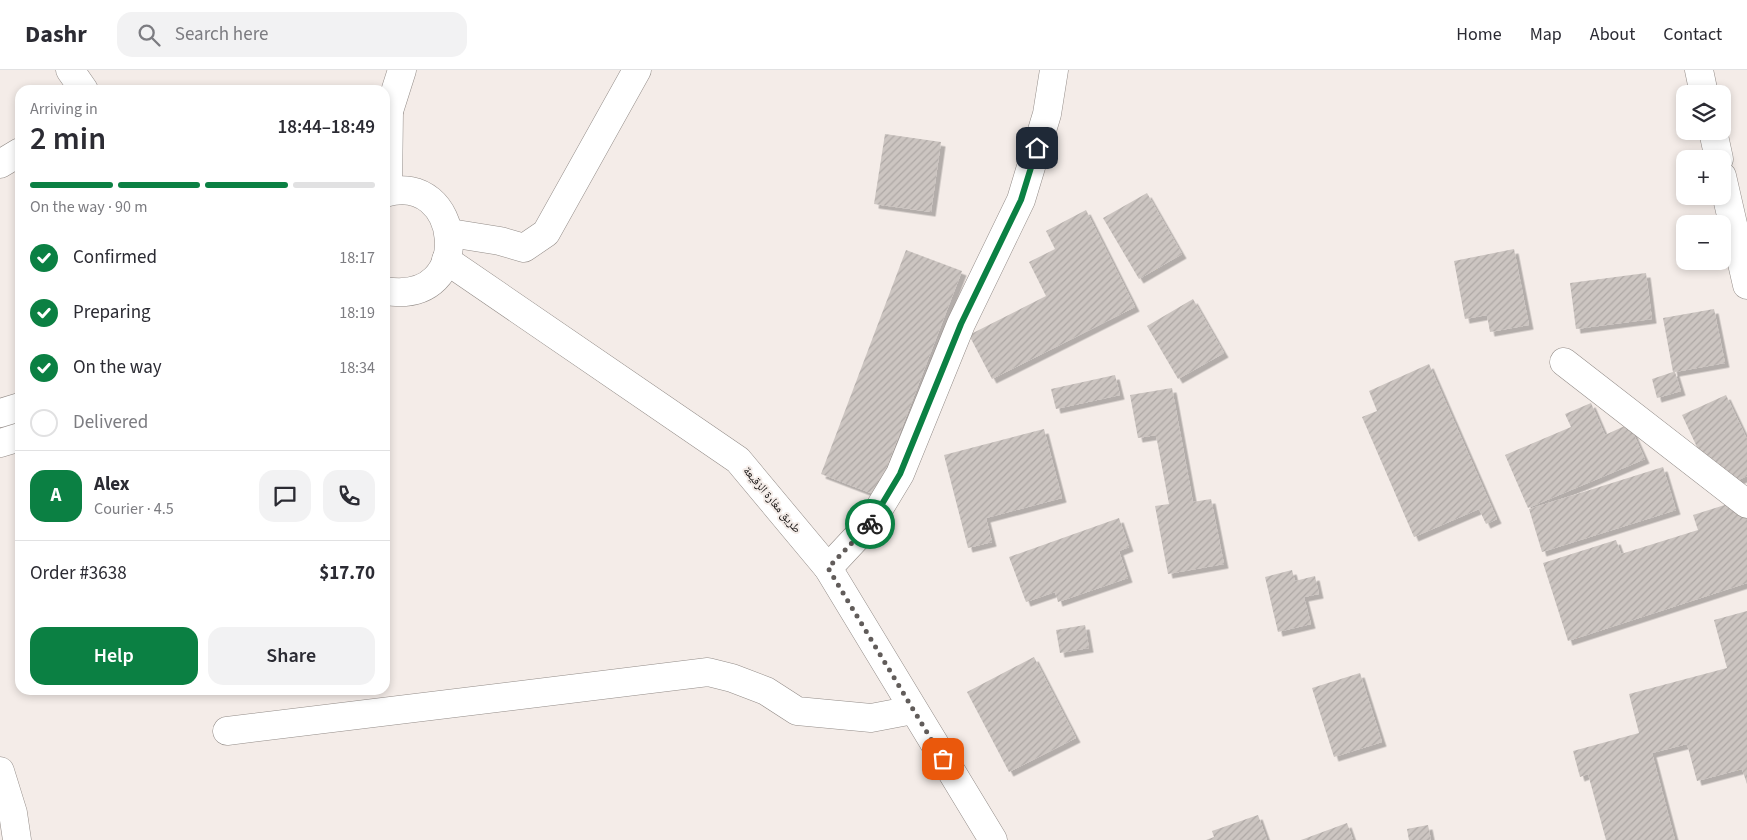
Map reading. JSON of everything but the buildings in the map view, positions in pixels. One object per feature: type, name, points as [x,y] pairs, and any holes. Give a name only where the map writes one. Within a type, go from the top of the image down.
[{"type":"street","points":[[70,70],[80,85]]},
{"type":"street","points":[[390,103],[402,70]]},
{"type":"street","points":[[450,233],[500,241],[524,248],[546,233],[637,70]]},
{"type":"street","points":[[828,568],[872,522],[900,474],[961,324],[1021,200],[1047,114],[1054,70]]},
{"type":"street","points":[[1699,70],[1702,85]]},
{"type":"street","points":[[0,164],[15,155]]},
{"type":"street","points":[[390,192],[404,190],[420,195],[434,204],[444,217],[450,233],[450,251],[444,268],[432,281],[417,290],[399,293],[390,292]]},
{"type":"street","points":[[1729,205],[1747,285]]},
{"type":"street","name":"طريق مغارة الزقيعة","points":[[446,260],[738,460],[828,568],[993,840]]},
{"type":"street","points":[[1564,362],[1747,504]]},
{"type":"street","points":[[0,413],[15,409]]},
{"type":"street","points":[[0,443],[15,438]]},
{"type":"street","points":[[227,732],[708,672],[732,678],[766,691],[797,712],[871,718],[914,710]]},
{"type":"street","points":[[0,771],[12,813],[17,840]]},
{"type":"way so far","points":[[870,524],[828,568],[943,759]]},
{"type":"route","points":[[870,524],[900,474],[961,324],[1021,200],[1037,148]]}]
